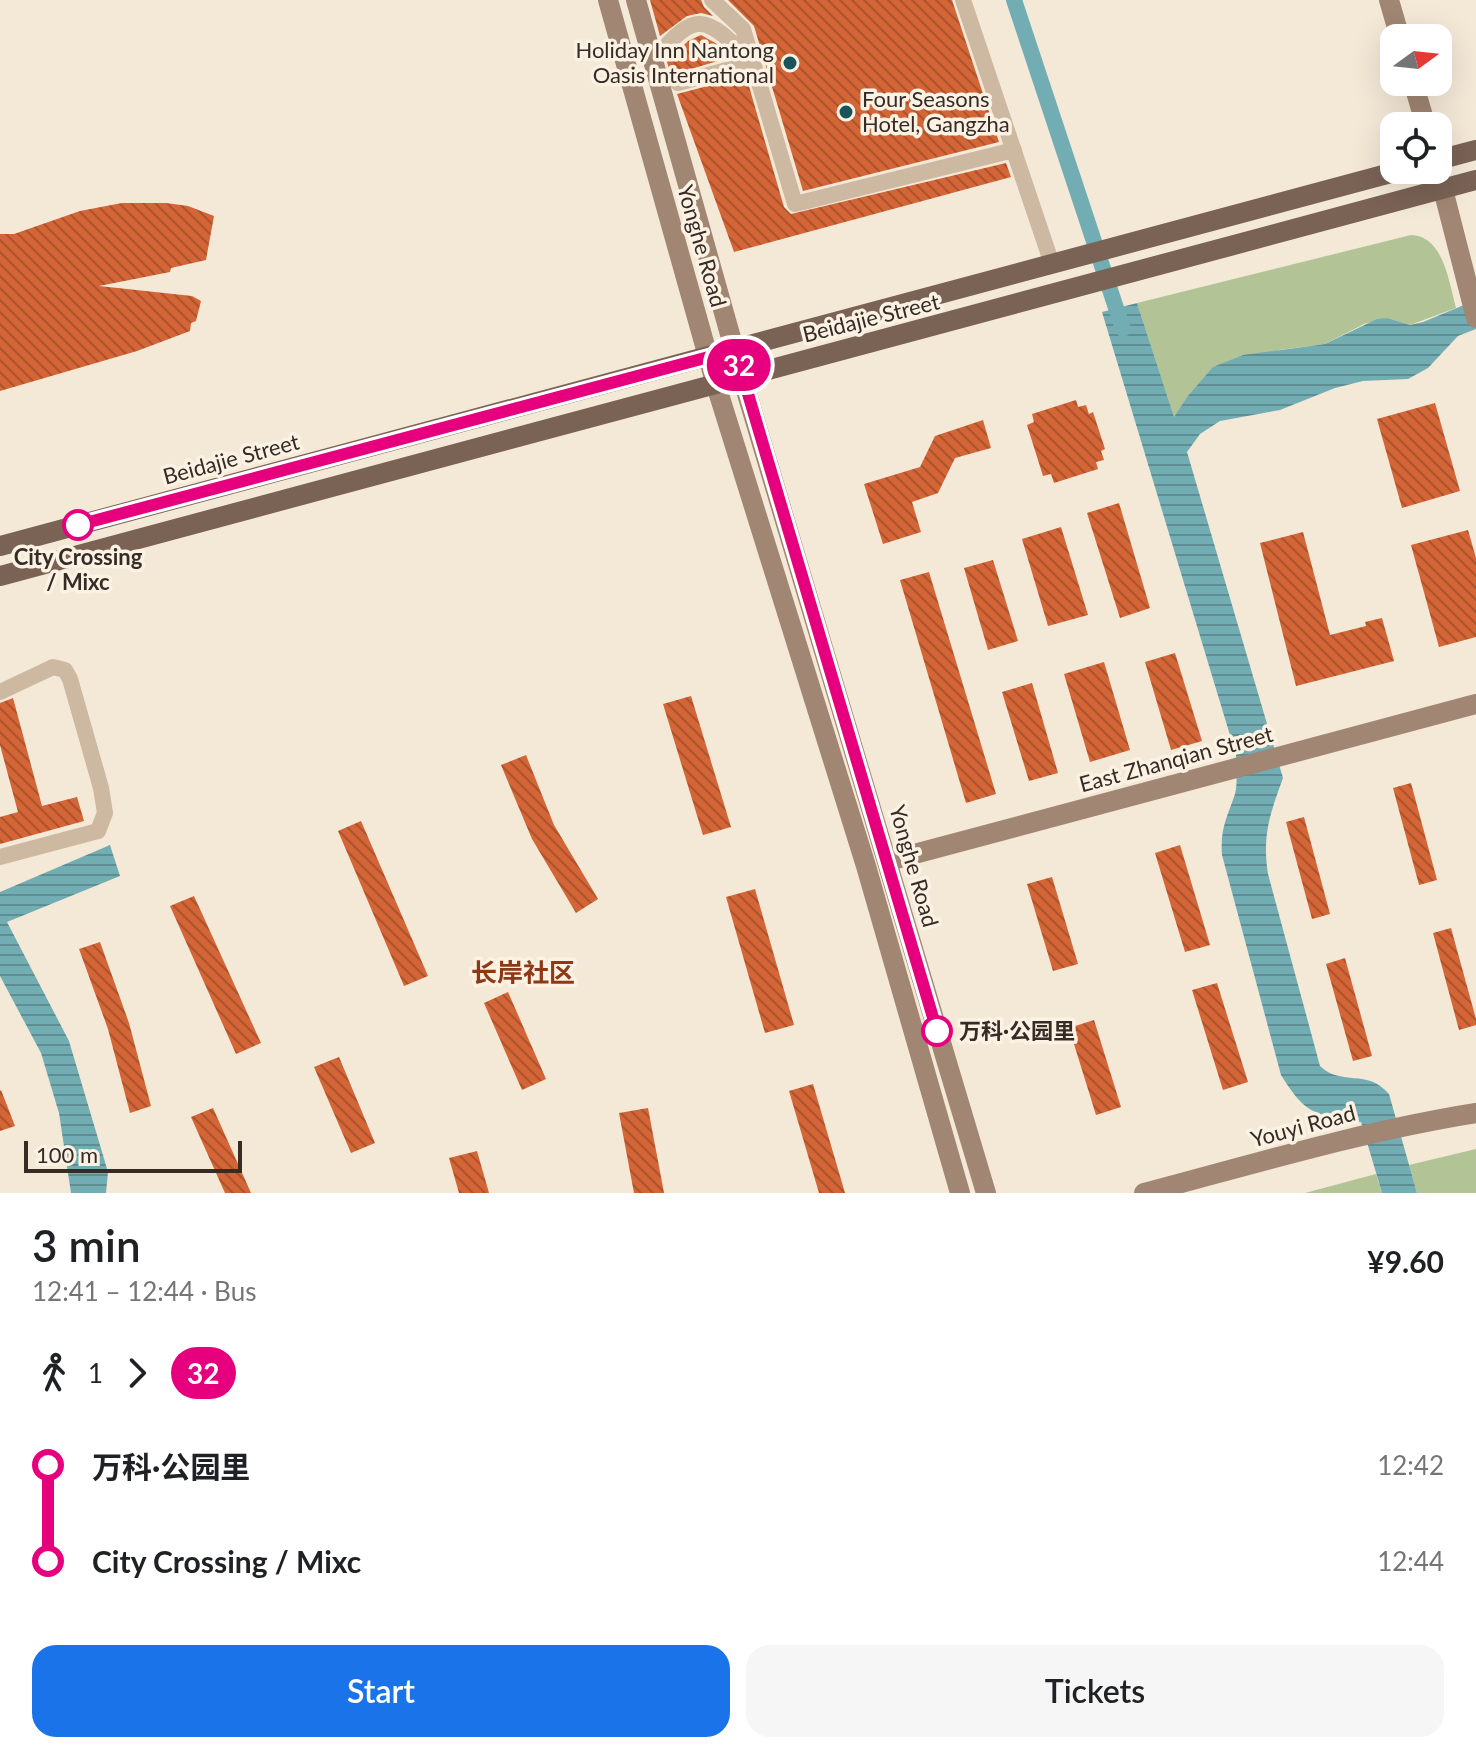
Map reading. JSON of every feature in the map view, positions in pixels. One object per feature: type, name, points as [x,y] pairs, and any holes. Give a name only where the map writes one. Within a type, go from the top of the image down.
[{"type":"main road","name":"Yonghe Road","points":[[608,0],[716,385],[866,866],[960,1193]]},
{"type":"main road","name":"Yonghe Road","points":[[636,0],[742,377],[986,1193]]},
{"type":"main road","points":[[1389,0],[1396,24]]},
{"type":"main road","points":[[1452,156],[1476,150]]},
{"type":"main road","name":"Beidajie Street","points":[[0,546],[1380,176]]},
{"type":"main road","name":"Beidajie Street","points":[[1452,179],[1476,180]]},
{"type":"main road","name":"Beidajie Street","points":[[0,576],[1126,275],[1424,184]]},
{"type":"main road","points":[[1441,184],[1476,318]]},
{"type":"main road","name":"East Zhanqian Street","points":[[888,861],[1476,704]]},
{"type":"main road","name":"Youyi Road","points":[[1144,1193],[1354,1137],[1476,1113]]},
{"type":"street","points":[[712,0],[743,29],[795,204],[1014,150]]},
{"type":"street","points":[[963,0],[1052,264]]},
{"type":"street","points":[[653,61],[684,28],[704,22],[717,27],[753,63]]},
{"type":"street","points":[[678,83],[753,63]]},
{"type":"street","points":[[0,692],[53,667],[65,670],[101,788],[105,813],[98,831],[0,857]]},
{"type":"green space","points":[[1411,235],[1422,237],[1438,252],[1456,308],[1410,325],[1388,318],[1364,324],[1325,344],[1279,350],[1187,397],[1174,418],[1137,303]]},
{"type":"green space","points":[[1476,1149],[1476,1193],[1417,1193],[1409,1165]]},
{"type":"green space","points":[[1376,1174],[1382,1193],[1305,1193]]},
{"type":"water","points":[[1476,300],[1476,329],[1458,336],[1428,368],[1408,379],[1363,381],[1335,388],[1280,410],[1220,421],[1200,434],[1187,452],[1283,778],[1268,825],[1268,874],[1320,1066],[1337,1076],[1372,1082],[1389,1094],[1417,1193],[1382,1193],[1361,1122],[1314,1111],[1298,1099],[1281,1075],[1222,855],[1223,830],[1236,789],[1236,755],[1102,312],[1137,303],[1174,417],[1213,367],[1243,355],[1325,344],[1377,319],[1388,318],[1410,325],[1423,322]]},
{"type":"water","points":[[110,845],[120,876],[7,922],[69,1041],[108,1172],[106,1193],[71,1193],[59,1113],[41,1053],[0,976],[0,892]]},
{"type":"building","points":[[650,0],[701,0],[713,16],[701,13],[687,16],[660,36]]},
{"type":"building","points":[[728,0],[952,0],[999,142],[803,191],[754,26]]},
{"type":"building","points":[[701,35],[731,57],[671,75],[667,62],[688,41]]},
{"type":"building","points":[[746,76],[784,207],[791,214],[1006,163],[1011,177],[734,252],[677,94]]},
{"type":"building","points":[[122,203],[188,206],[214,216],[206,260],[171,268],[170,272],[99,286],[192,296],[201,301],[190,331],[137,351],[0,391],[0,234],[14,234],[80,211]]},
{"type":"building","points":[[1076,400],[1078,407],[1086,405],[1089,414],[1093,412],[1105,449],[1101,451],[1104,460],[1096,462],[1098,469],[1054,483],[1051,474],[1043,476],[1027,425],[1034,422],[1032,414]]},
{"type":"building","points":[[1435,403],[1460,491],[1402,508],[1377,419]]},
{"type":"building","points":[[983,420],[991,448],[955,458],[938,493],[912,502],[921,532],[883,544],[864,484],[920,467],[935,436]]},
{"type":"building","points":[[1119,503],[1150,608],[1120,618],[1087,513]]},
{"type":"building","points":[[1061,527],[1088,615],[1048,626],[1022,539]]},
{"type":"building","points":[[1468,530],[1476,558],[1476,637],[1439,647],[1411,545]]},
{"type":"building","points":[[1303,532],[1330,635],[1366,626],[1365,622],[1382,618],[1394,661],[1296,686],[1260,543]]},
{"type":"building","points":[[993,560],[1018,641],[988,650],[964,568]]},
{"type":"building","points":[[929,572],[996,794],[966,803],[900,580]]},
{"type":"building","points":[[1175,653],[1202,741],[1171,750],[1145,662]]},
{"type":"building","points":[[1104,662],[1130,750],[1090,762],[1064,674]]},
{"type":"building","points":[[1032,683],[1058,773],[1029,781],[1002,692]]},
{"type":"building","points":[[691,696],[731,827],[703,835],[663,704]]},
{"type":"building","points":[[13,698],[42,806],[77,797],[84,821],[0,844],[0,817],[18,812],[0,745],[0,703]]},
{"type":"building","points":[[526,755],[554,825],[598,899],[576,913],[532,839],[501,765]]},
{"type":"building","points":[[1411,783],[1437,880],[1419,885],[1393,788]]},
{"type":"building","points":[[1304,817],[1330,914],[1312,919],[1286,822]]},
{"type":"building","points":[[361,821],[428,976],[404,986],[338,831]]},
{"type":"building","points":[[1180,845],[1210,945],[1185,952],[1155,853]]},
{"type":"building","points":[[1052,877],[1078,964],[1053,971],[1027,884]]},
{"type":"building","points":[[755,889],[794,1025],[765,1033],[726,897]]},
{"type":"building","points":[[194,896],[261,1043],[236,1054],[170,906]]},
{"type":"building","points":[[1451,928],[1476,1019],[1476,1025],[1459,1030],[1433,933]]},
{"type":"building","points":[[100,942],[129,1023],[151,1106],[130,1113],[108,1029],[79,949]]},
{"type":"building","points":[[1345,958],[1372,1056],[1353,1061],[1326,964]]},
{"type":"building","points":[[1217,983],[1248,1082],[1223,1090],[1192,990]]},
{"type":"building","points":[[508,992],[546,1079],[522,1090],[484,1003]]},
{"type":"building","points":[[1094,1020],[1121,1107],[1096,1115],[1069,1028]]},
{"type":"building","points":[[339,1057],[375,1143],[351,1153],[314,1067]]},
{"type":"building","points":[[813,1084],[845,1193],[819,1193],[789,1091]]},
{"type":"building","points":[[0,1091],[15,1126],[0,1131]]},
{"type":"building","points":[[213,1108],[251,1193],[225,1193],[191,1117]]},
{"type":"building","points":[[648,1108],[664,1193],[634,1193],[619,1113]]},
{"type":"building","points":[[477,1151],[489,1193],[459,1193],[449,1158]]},
{"type":"waterway","points":[[1014,0],[1123,329]]},
{"type":"bus line","name":"32","points":[[78,525],[735,350],[937,1031]]},
{"type":"place","name":"Holiday Inn Nantong Oasis International","points":[[790,63]]},
{"type":"place","name":"Four Seasons Hotel, Gangzha","points":[[846,112]]},
{"type":"place","name":"City Crossing / Mixc","points":[[78,525]]},
{"type":"place","name":"万科·公园里","points":[[937,1031]]},
{"type":"district","name":"长岸社区","points":[[523,973]]}]
